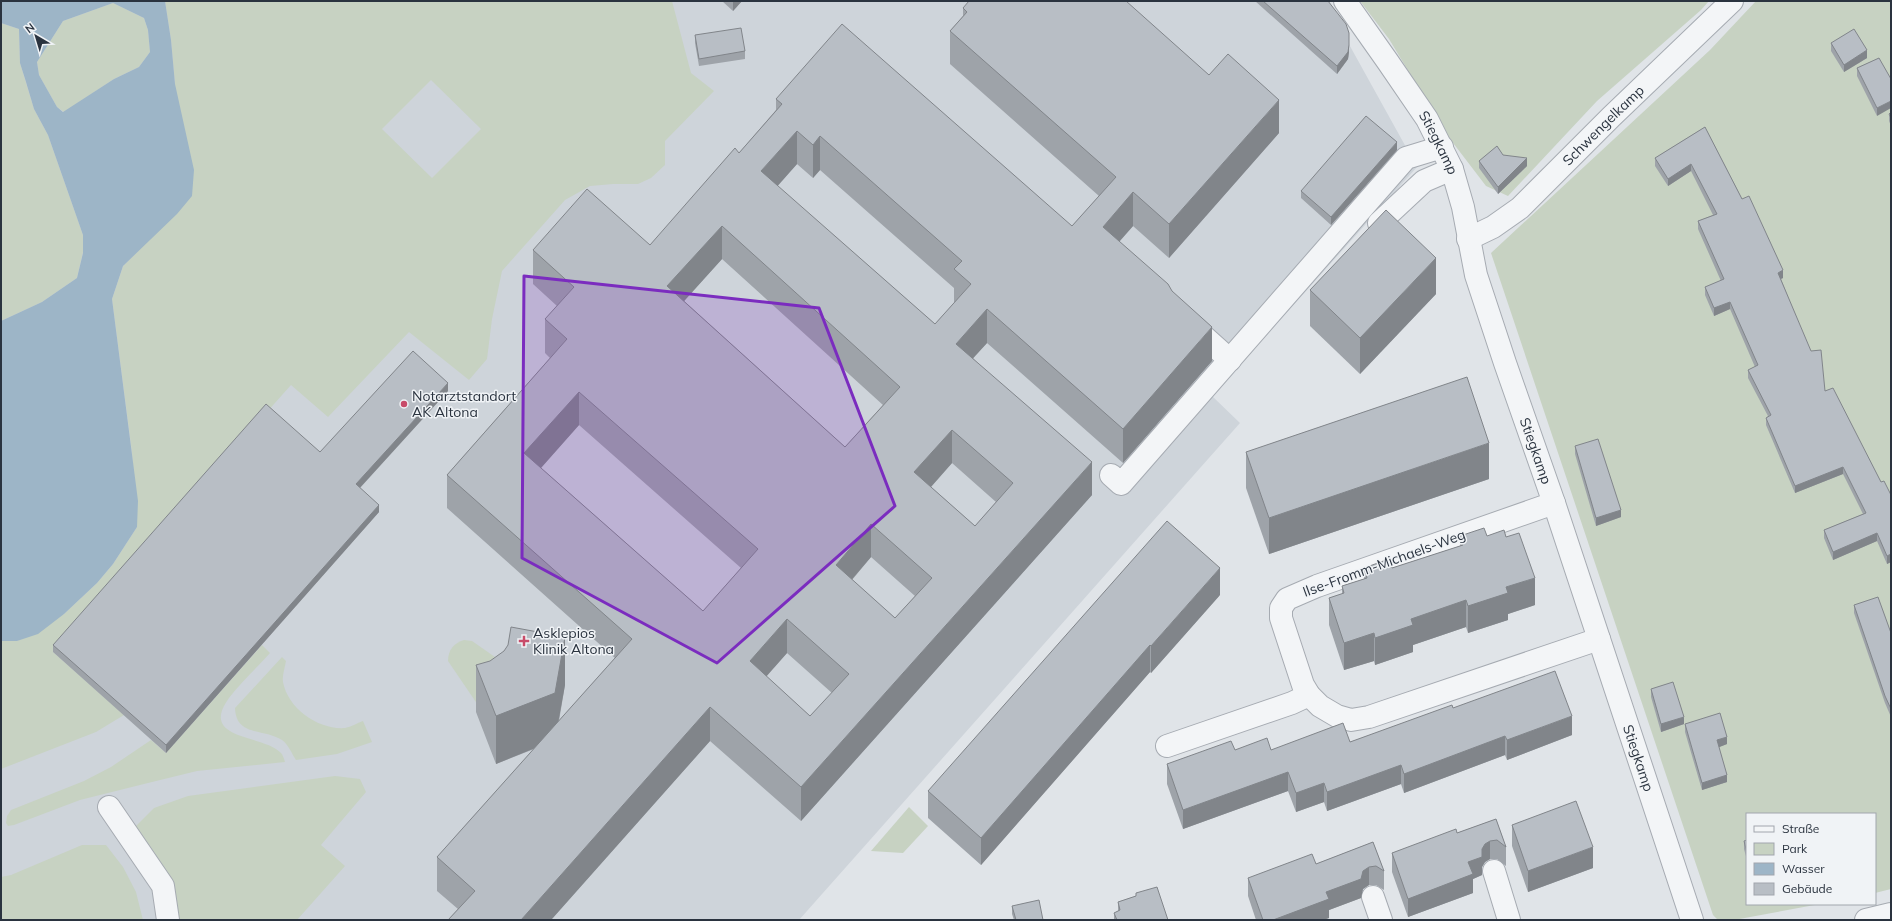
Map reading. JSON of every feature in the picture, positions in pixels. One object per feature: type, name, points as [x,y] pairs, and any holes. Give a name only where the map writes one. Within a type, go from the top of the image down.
[{"type":"street","name":"Stiegkamp","points":[[1345,1],[1427,119],[1452,169],[1462,207],[1476,275],[1504,363],[1554,503],[1692,920]]},
{"type":"street","name":"Schwengelkamp","points":[[1468,239],[1492,227],[1520,208],[1611,117],[1732,1]]},
{"type":"street","points":[[1111,475],[1122,484],[1406,158],[1442,147]]},
{"type":"street","points":[[1379,223],[1424,181],[1452,169]]},
{"type":"street","points":[[1180,315],[1230,360]]},
{"type":"street","name":"Ilse-Fromm-Michaels-Weg","points":[[1554,503],[1317,586],[1287,600],[1281,608],[1281,618],[1297,668],[1309,695],[1320,706],[1337,716],[1352,720],[1369,717],[1599,639]]},
{"type":"street","points":[[1167,746],[1292,703],[1309,695]]},
{"type":"street","points":[[109,807],[163,886],[168,920]]},
{"type":"street","points":[[1494,871],[1509,920]]},
{"type":"street","points":[[1373,897],[1381,920]]},
{"type":"street","points":[[1866,920],[1891,914]]},
{"type":"highlighted area","points":[[524,276],[819,308],[895,506],[717,663],[522,558]]},
{"type":"shaded area","name":"Asklepios Klinik Altona","points":[[1,1],[1325,1],[1417,167],[1212,396],[1240,423],[799,920],[1,920]]},
{"type":"green space","points":[[165,1],[672,1],[691,73],[714,91],[665,141],[665,165],[651,178],[638,184],[590,186],[565,200],[502,271],[492,319],[487,359],[469,380],[409,332],[328,417],[291,385],[53,652],[124,715],[96,732],[1,769],[1,641],[17,641],[64,614],[97,583],[113,564],[137,527],[132,453],[112,299],[123,266],[142,247],[175,84],[171,40]],"holes":[[[431,80],[481,129],[432,178],[382,129]]]},
{"type":"green space","points":[[1360,1],[1709,1],[1701,10],[1597,101],[1508,196],[1486,186],[1447,135],[1389,39]]},
{"type":"green space","points":[[1756,1],[1891,1],[1891,889],[1876,893],[1876,813],[1746,813],[1746,905],[1815,905],[1734,920],[1718,920],[1713,915],[1491,253],[1710,50]]},
{"type":"green space","points":[[113,3],[144,18],[148,30],[150,52],[139,67],[114,79],[64,112],[57,107],[39,75],[37,62],[63,21]]},
{"type":"green space","points":[[1,23],[19,29],[20,63],[34,109],[48,135],[83,235],[83,252],[77,278],[42,302],[1,321]]},
{"type":"green space","points":[[464,640],[472,641],[505,664],[482,711],[448,661],[450,650],[457,643]]},
{"type":"green space","points":[[262,645],[270,653],[229,698],[222,712],[222,722],[227,729],[237,734],[273,747],[282,754],[285,762],[197,771],[80,800],[8,826],[6,823],[7,816],[11,810],[84,781],[111,767],[151,740],[166,753]]},
{"type":"green space","points":[[282,657],[286,661],[283,682],[286,692],[298,709],[315,721],[335,728],[345,728],[363,721],[372,742],[337,754],[296,760],[282,740],[275,736],[246,728],[240,724],[235,708]]},
{"type":"green space","points":[[335,776],[360,779],[366,792],[321,845],[345,866],[297,920],[178,920],[174,899],[160,861],[136,826],[154,808],[188,796]]},
{"type":"green space","points":[[909,807],[928,826],[903,853],[871,851]]},
{"type":"green space","points":[[82,845],[106,845],[123,867],[136,892],[143,920],[1,920],[1,877],[11,875]]},
{"type":"water","points":[[1,1],[165,1],[171,40],[175,84],[194,170],[192,196],[177,214],[123,266],[112,299],[138,501],[137,527],[113,564],[97,583],[64,614],[38,634],[17,641],[1,641],[1,321],[42,302],[77,278],[83,253],[83,235],[48,135],[34,109],[20,63],[19,29],[1,23]],"holes":[[[113,3],[144,18],[148,30],[150,52],[139,67],[114,79],[63,112],[57,107],[39,75],[37,62],[63,21]]]},
{"type":"building","points":[[969,1],[1126,1],[1209,75],[1228,54],[1279,100],[1169,224],[1133,192],[1103,227],[1168,284],[1172,291],[1212,327],[1123,429],[987,309],[956,344],[1092,462],[801,787],[710,707],[521,920],[448,920],[475,891],[437,857],[632,639],[447,475],[567,339],[545,319],[574,287],[533,250],[587,189],[650,245],[735,148],[739,153],[782,104],[776,99],[842,24],[1072,226],[1116,177],[950,31],[967,12],[963,8]],"holes":[[[797,131],[813,145],[820,136],[962,261],[954,269],[971,284],[935,324],[761,171]],[[722,226],[900,387],[845,447],[667,286]],[[579,392],[758,549],[703,611],[524,453]],[[952,430],[1013,483],[975,526],[914,472]],[[871,524],[932,578],[895,618],[836,565]],[[787,619],[849,674],[810,716],[750,661]]]},
{"type":"building","points":[[1263,1],[1328,1],[1346,24],[1349,33],[1348,52],[1337,66]]},
{"type":"building","points":[[741,28],[745,51],[699,59],[695,35]]},
{"type":"building","points":[[1854,29],[1867,50],[1844,65],[1831,43]]},
{"type":"building","points":[[1879,58],[1891,79],[1891,101],[1877,108],[1857,68]]},
{"type":"building","points":[[1366,116],[1397,142],[1331,217],[1301,191]]},
{"type":"building","points":[[1705,127],[1742,199],[1749,196],[1783,270],[1778,273],[1811,351],[1821,350],[1825,391],[1833,388],[1881,482],[1884,481],[1891,495],[1891,554],[1887,556],[1877,533],[1833,552],[1824,530],[1866,513],[1843,467],[1795,486],[1766,418],[1771,415],[1748,370],[1758,365],[1730,302],[1714,308],[1705,287],[1724,279],[1698,221],[1717,214],[1691,164],[1668,179],[1655,158]]},
{"type":"building","points":[[1497,146],[1503,155],[1527,158],[1498,187],[1479,161]]},
{"type":"building","points":[[1386,210],[1436,258],[1360,338],[1310,290]]},
{"type":"building","points":[[413,351],[448,383],[356,484],[379,505],[166,745],[53,645],[266,404],[320,452]]},
{"type":"building","points":[[1467,377],[1489,443],[1269,518],[1246,452]]},
{"type":"building","points":[[1598,439],[1621,510],[1596,518],[1575,446]]},
{"type":"building","points":[[1167,521],[1220,568],[1151,646],[1150,645],[981,838],[928,791]]},
{"type":"building","points":[[1484,528],[1487,536],[1504,530],[1506,537],[1519,533],[1535,578],[1506,587],[1508,593],[1468,606],[1466,600],[1411,619],[1413,625],[1375,638],[1374,633],[1344,643],[1329,598],[1344,593],[1342,586],[1367,578],[1364,568],[1389,559],[1392,568],[1463,545],[1460,536]]},
{"type":"building","points":[[1878,597],[1891,633],[1891,709],[1885,696],[1854,605]]},
{"type":"building","points":[[511,627],[565,637],[555,693],[496,716],[476,665],[490,661],[504,651],[508,645]]},
{"type":"building","points":[[1555,671],[1572,716],[1507,740],[1505,736],[1404,774],[1401,765],[1327,792],[1324,783],[1296,793],[1288,772],[1183,810],[1167,764],[1231,741],[1235,750],[1267,738],[1271,750],[1343,723],[1350,742],[1452,705],[1453,708]]},
{"type":"building","points":[[1673,682],[1684,717],[1661,724],[1651,689]]},
{"type":"building","points":[[1720,713],[1727,737],[1717,740],[1727,775],[1702,783],[1685,724]]},
{"type":"building","points":[[1576,801],[1593,847],[1528,871],[1512,825]]},
{"type":"building","points":[[1496,819],[1506,847],[1497,840],[1490,841],[1485,844],[1482,849],[1482,857],[1468,862],[1473,874],[1408,899],[1392,853],[1456,829],[1457,833]]},
{"type":"building","points":[[1373,842],[1384,871],[1376,866],[1369,867],[1363,871],[1361,879],[1326,892],[1329,899],[1273,920],[1263,920],[1248,878],[1312,854],[1316,864]]},
{"type":"building","points":[[1157,887],[1168,920],[1117,920],[1114,913],[1120,910],[1118,902],[1136,896],[1136,893]]},
{"type":"building","points":[[1039,900],[1043,920],[1016,920],[1012,906]]},
{"type":"place","name":"Notarztstandort AK Altona","points":[[404,404]]},
{"type":"place","name":"Asklepios Klinik Altona","points":[[524,641]]}]
